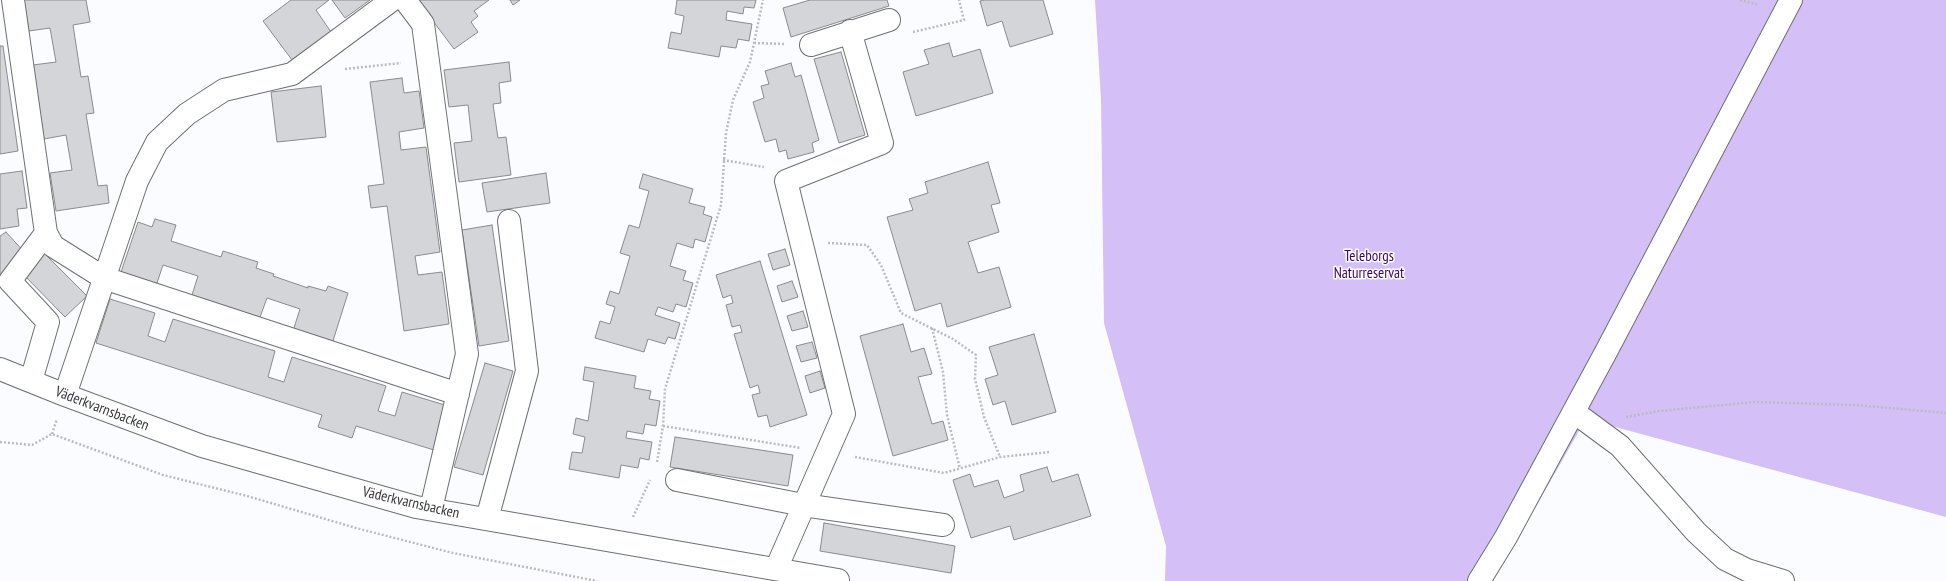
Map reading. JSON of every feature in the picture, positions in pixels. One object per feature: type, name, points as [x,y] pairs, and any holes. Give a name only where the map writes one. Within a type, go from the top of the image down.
[{"type":"street","points":[[13,0],[46,233],[53,246],[104,278],[458,394]]},
{"type":"street","points":[[65,395],[137,182],[157,142],[187,114],[224,90],[292,74],[392,0]]},
{"type":"street","points":[[405,0],[423,24],[467,354],[431,509]]},
{"type":"street","points":[[1479,581],[1506,537],[1574,412],[1791,0]]},
{"type":"street","points":[[811,45],[850,31],[889,20]]},
{"type":"street","points":[[776,569],[844,414],[786,181],[882,143],[850,31]]},
{"type":"street","points":[[487,519],[527,371],[509,221]]},
{"type":"street","points":[[31,381],[48,322],[10,281],[46,233]]},
{"type":"street","name":"Väderkvarnsbacken","points":[[0,369],[202,446],[416,507],[838,580]]},
{"type":"street","points":[[1574,412],[1620,446],[1696,532],[1725,559],[1747,570],[1783,581]]},
{"type":"street","points":[[677,480],[803,505],[943,524]]},
{"type":"path","points":[[655,466],[663,426],[665,389],[721,205],[726,133],[733,100],[750,62],[763,0]]},
{"type":"path","points":[[889,20],[914,33],[964,20],[959,0]]},
{"type":"path","points":[[754,43],[811,45]]},
{"type":"path","points":[[340,69],[428,60]]},
{"type":"path","points":[[723,160],[766,168],[786,181]]},
{"type":"path","points":[[801,243],[867,245],[880,265],[901,313],[952,339],[976,355],[975,379],[984,417],[1000,457]]},
{"type":"path","points":[[932,328],[943,372],[947,415],[960,469]]},
{"type":"path","points":[[1592,424],[1659,411],[1755,402],[1855,405],[1946,413]]},
{"type":"path","points":[[0,442],[32,445],[52,434],[162,475],[247,496],[356,528],[454,553],[597,581]]},
{"type":"path","points":[[614,542],[633,516],[650,478]]},
{"type":"green space","name":"Teleborgs Naturreservat","points":[[1095,0],[1946,0],[1946,517],[1586,419],[1493,581],[1165,581],[1166,546],[1104,323],[1101,99]]},
{"type":"building","points":[[24,0],[86,0],[90,22],[73,25],[81,77],[88,76],[94,113],[86,114],[98,186],[107,185],[109,203],[56,211],[50,173],[72,170],[66,135],[44,139],[33,65],[56,62],[50,28],[29,31]]},
{"type":"building","points":[[291,0],[329,0],[316,10],[331,32],[292,60],[263,21]]},
{"type":"building","points":[[332,0],[370,0],[345,18]]},
{"type":"building","points":[[489,0],[474,11],[478,16],[471,22],[478,32],[454,49],[418,1]]},
{"type":"building","points":[[510,0],[520,0],[513,5]]},
{"type":"building","points":[[677,0],[756,0],[754,8],[744,7],[743,14],[727,11],[726,20],[752,24],[749,41],[738,39],[736,48],[721,46],[719,57],[668,48],[671,32],[681,34],[684,16],[675,14]]},
{"type":"building","points":[[810,0],[887,0],[889,6],[791,37],[783,8]]},
{"type":"building","points":[[1043,0],[1053,34],[1010,47],[1002,21],[987,26],[980,1]]},
{"type":"building","points":[[949,43],[953,57],[980,49],[993,93],[916,116],[903,72],[929,64],[924,50]]},
{"type":"building","points":[[0,46],[3,46],[18,151],[0,154]]},
{"type":"building","points":[[841,52],[865,135],[839,143],[814,59]]},
{"type":"building","points":[[509,62],[511,81],[499,83],[501,103],[493,104],[498,138],[506,137],[511,175],[459,182],[454,143],[472,141],[468,105],[449,107],[444,70]]},
{"type":"building","points":[[791,63],[795,77],[801,75],[819,140],[812,143],[814,152],[788,159],[786,150],[779,152],[776,139],[765,142],[753,102],[764,98],[761,86],[769,84],[765,71]]},
{"type":"building","points":[[402,78],[404,93],[419,91],[424,128],[399,132],[401,150],[426,147],[440,252],[415,256],[418,275],[442,272],[449,324],[404,331],[387,206],[371,208],[368,186],[384,184],[370,82]]},
{"type":"building","points":[[321,86],[326,137],[277,142],[271,92]]},
{"type":"building","points":[[988,162],[1000,203],[991,205],[999,232],[968,242],[978,273],[999,267],[1011,307],[947,327],[941,303],[915,311],[887,217],[913,210],[909,199],[928,193],[925,182]]},
{"type":"building","points":[[22,171],[27,208],[17,209],[19,226],[0,229],[0,174]]},
{"type":"building","points":[[546,173],[550,203],[487,212],[482,183]]},
{"type":"building","points":[[643,174],[693,189],[689,203],[705,207],[703,214],[712,217],[705,242],[695,239],[693,248],[677,243],[670,266],[686,271],[683,280],[693,283],[686,307],[676,304],[673,312],[658,307],[655,315],[680,323],[675,339],[668,337],[665,344],[648,339],[644,352],[595,338],[600,321],[610,324],[615,307],[606,304],[610,291],[619,294],[630,256],[620,253],[629,225],[639,228],[649,191],[639,188]]},
{"type":"building","points":[[155,219],[176,225],[171,241],[221,257],[223,251],[258,262],[256,268],[274,274],[273,276],[308,288],[308,286],[326,291],[328,286],[348,293],[332,344],[293,331],[300,309],[267,298],[259,320],[191,298],[198,276],[163,265],[156,286],[120,275],[138,222],[152,227]]},
{"type":"building","points":[[492,225],[509,341],[479,346],[462,230]]},
{"type":"building","points":[[6,232],[25,253],[0,275],[0,236]]},
{"type":"building","points":[[785,249],[790,265],[773,270],[768,254]]},
{"type":"building","points":[[43,252],[87,296],[65,317],[22,273]]},
{"type":"building","points":[[760,261],[807,415],[770,427],[767,415],[758,417],[752,395],[760,393],[758,385],[750,388],[734,334],[742,332],[740,325],[732,327],[726,305],[733,303],[731,295],[723,298],[716,275]]},
{"type":"building","points":[[792,281],[798,297],[782,302],[777,286]]},
{"type":"building","points":[[110,299],[155,313],[148,336],[165,342],[173,319],[275,351],[268,377],[284,382],[292,357],[386,386],[378,411],[395,416],[402,392],[448,406],[434,450],[356,426],[352,438],[318,427],[322,415],[96,343]]},
{"type":"building","points":[[803,311],[808,327],[792,331],[787,316]]},
{"type":"building","points":[[903,324],[911,352],[924,348],[932,374],[918,377],[932,424],[943,421],[948,440],[893,456],[860,336]]},
{"type":"building","points":[[1034,334],[1056,412],[1012,425],[1005,401],[993,405],[985,379],[998,375],[989,347]]},
{"type":"building","points":[[812,342],[817,358],[801,362],[796,346]]},
{"type":"building","points":[[485,363],[513,371],[483,475],[454,467]]},
{"type":"building","points":[[585,367],[636,376],[634,388],[651,391],[649,399],[660,401],[656,426],[645,424],[643,434],[627,431],[626,438],[652,442],[649,460],[640,458],[638,468],[621,465],[619,478],[569,469],[572,452],[582,453],[585,437],[573,434],[576,418],[588,421],[594,382],[583,380]]},
{"type":"building","points":[[820,371],[825,388],[810,393],[805,376]]},
{"type":"building","points":[[675,437],[793,455],[788,486],[670,467]]},
{"type":"building","points":[[1047,467],[1052,482],[1078,474],[1091,516],[1014,540],[1010,526],[971,538],[953,480],[970,474],[974,487],[998,480],[1004,498],[1024,491],[1020,475]]},
{"type":"building","points":[[824,523],[955,546],[951,573],[820,551]]}]
